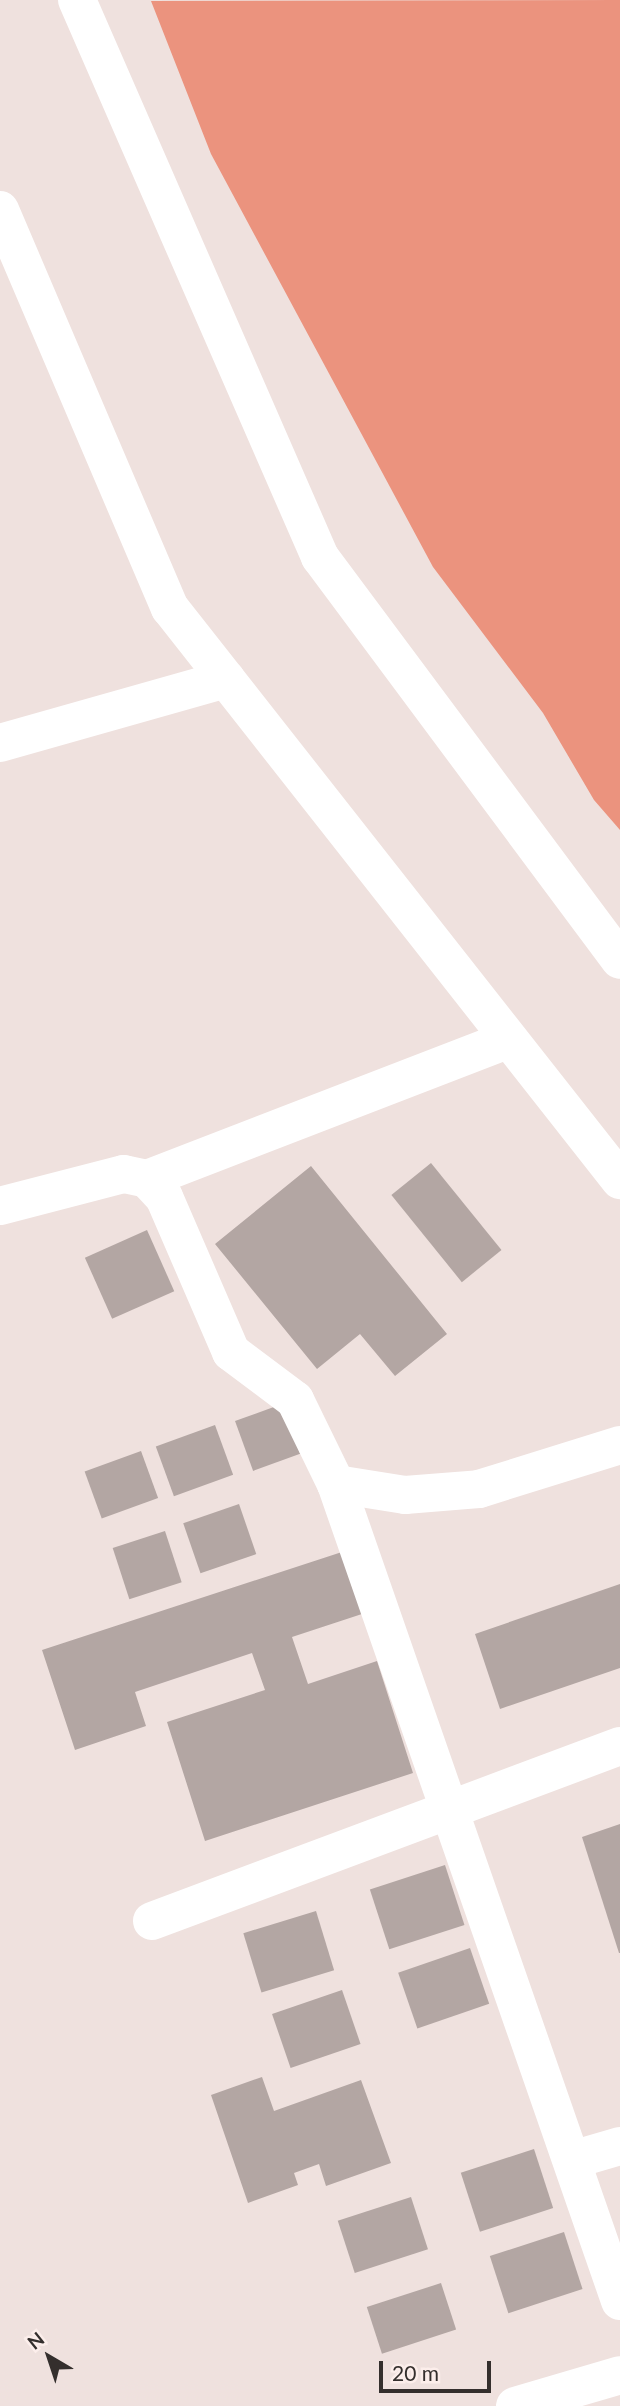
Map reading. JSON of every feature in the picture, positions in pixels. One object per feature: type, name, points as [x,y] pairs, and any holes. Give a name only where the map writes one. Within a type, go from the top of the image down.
[{"type":"street","points":[[77,0],[320,557],[620,960]]},
{"type":"street","points":[[0,210],[170,608],[620,1180]]},
{"type":"street","points":[[0,743],[226,679]]},
{"type":"street","points":[[0,1206],[124,1174],[147,1179],[509,1039]]},
{"type":"street","points":[[147,1179],[164,1197],[232,1352],[295,1400],[336,1485],[620,2301]]},
{"type":"street","points":[[336,1485],[405,1495],[480,1489],[620,1445]]},
{"type":"street","points":[[152,1921],[449,1807],[620,1746]]},
{"type":"street","points":[[572,2160],[620,2146]]},
{"type":"street","points":[[515,2406],[620,2375]]},
{"type":"street","points":[[562,2406],[620,2387]]},
{"type":"shaded area","points":[[620,0],[620,830],[594,800],[543,713],[433,567],[211,154],[151,1]]},
{"type":"building","points":[[431,1163],[501,1250],[462,1282],[391,1195]]},
{"type":"building","points":[[311,1166],[447,1334],[395,1376],[360,1334],[317,1369],[215,1244]]},
{"type":"building","points":[[147,1230],[174,1291],[112,1319],[85,1258]]},
{"type":"building","points":[[282,1404],[300,1454],[253,1471],[235,1421]]},
{"type":"building","points":[[215,1425],[233,1475],[174,1496],[156,1447]]},
{"type":"building","points":[[141,1451],[158,1498],[102,1519],[85,1472]]},
{"type":"building","points":[[239,1504],[256,1554],[200,1573],[183,1523]]},
{"type":"building","points":[[165,1531],[182,1582],[129,1599],[113,1548]]},
{"type":"building","points":[[345,1551],[365,1613],[292,1637],[308,1684],[377,1661],[413,1773],[205,1841],[167,1722],[265,1690],[252,1653],[135,1692],[146,1726],[75,1750],[42,1650]]},
{"type":"building","points":[[620,1584],[620,1668],[500,1709],[475,1634]]},
{"type":"building","points":[[620,1824],[620,1953],[619,1953],[582,1837]]},
{"type":"building","points":[[445,1865],[464,1925],[389,1949],[370,1889]]},
{"type":"building","points":[[316,1911],[334,1970],[261,1993],[243,1933]]},
{"type":"building","points":[[470,1948],[489,2004],[417,2029],[398,1973]]},
{"type":"building","points":[[342,1990],[361,2044],[291,2068],[272,2014]]},
{"type":"building","points":[[262,2077],[274,2111],[361,2080],[391,2163],[326,2186],[319,2164],[294,2173],[298,2185],[248,2203],[211,2095]]},
{"type":"building","points":[[534,2149],[553,2208],[480,2232],[461,2173]]},
{"type":"building","points":[[411,2197],[428,2249],[355,2273],[338,2221]]},
{"type":"building","points":[[564,2232],[583,2289],[508,2313],[490,2256]]},
{"type":"building","points":[[441,2283],[456,2330],[382,2354],[367,2307]]}]
